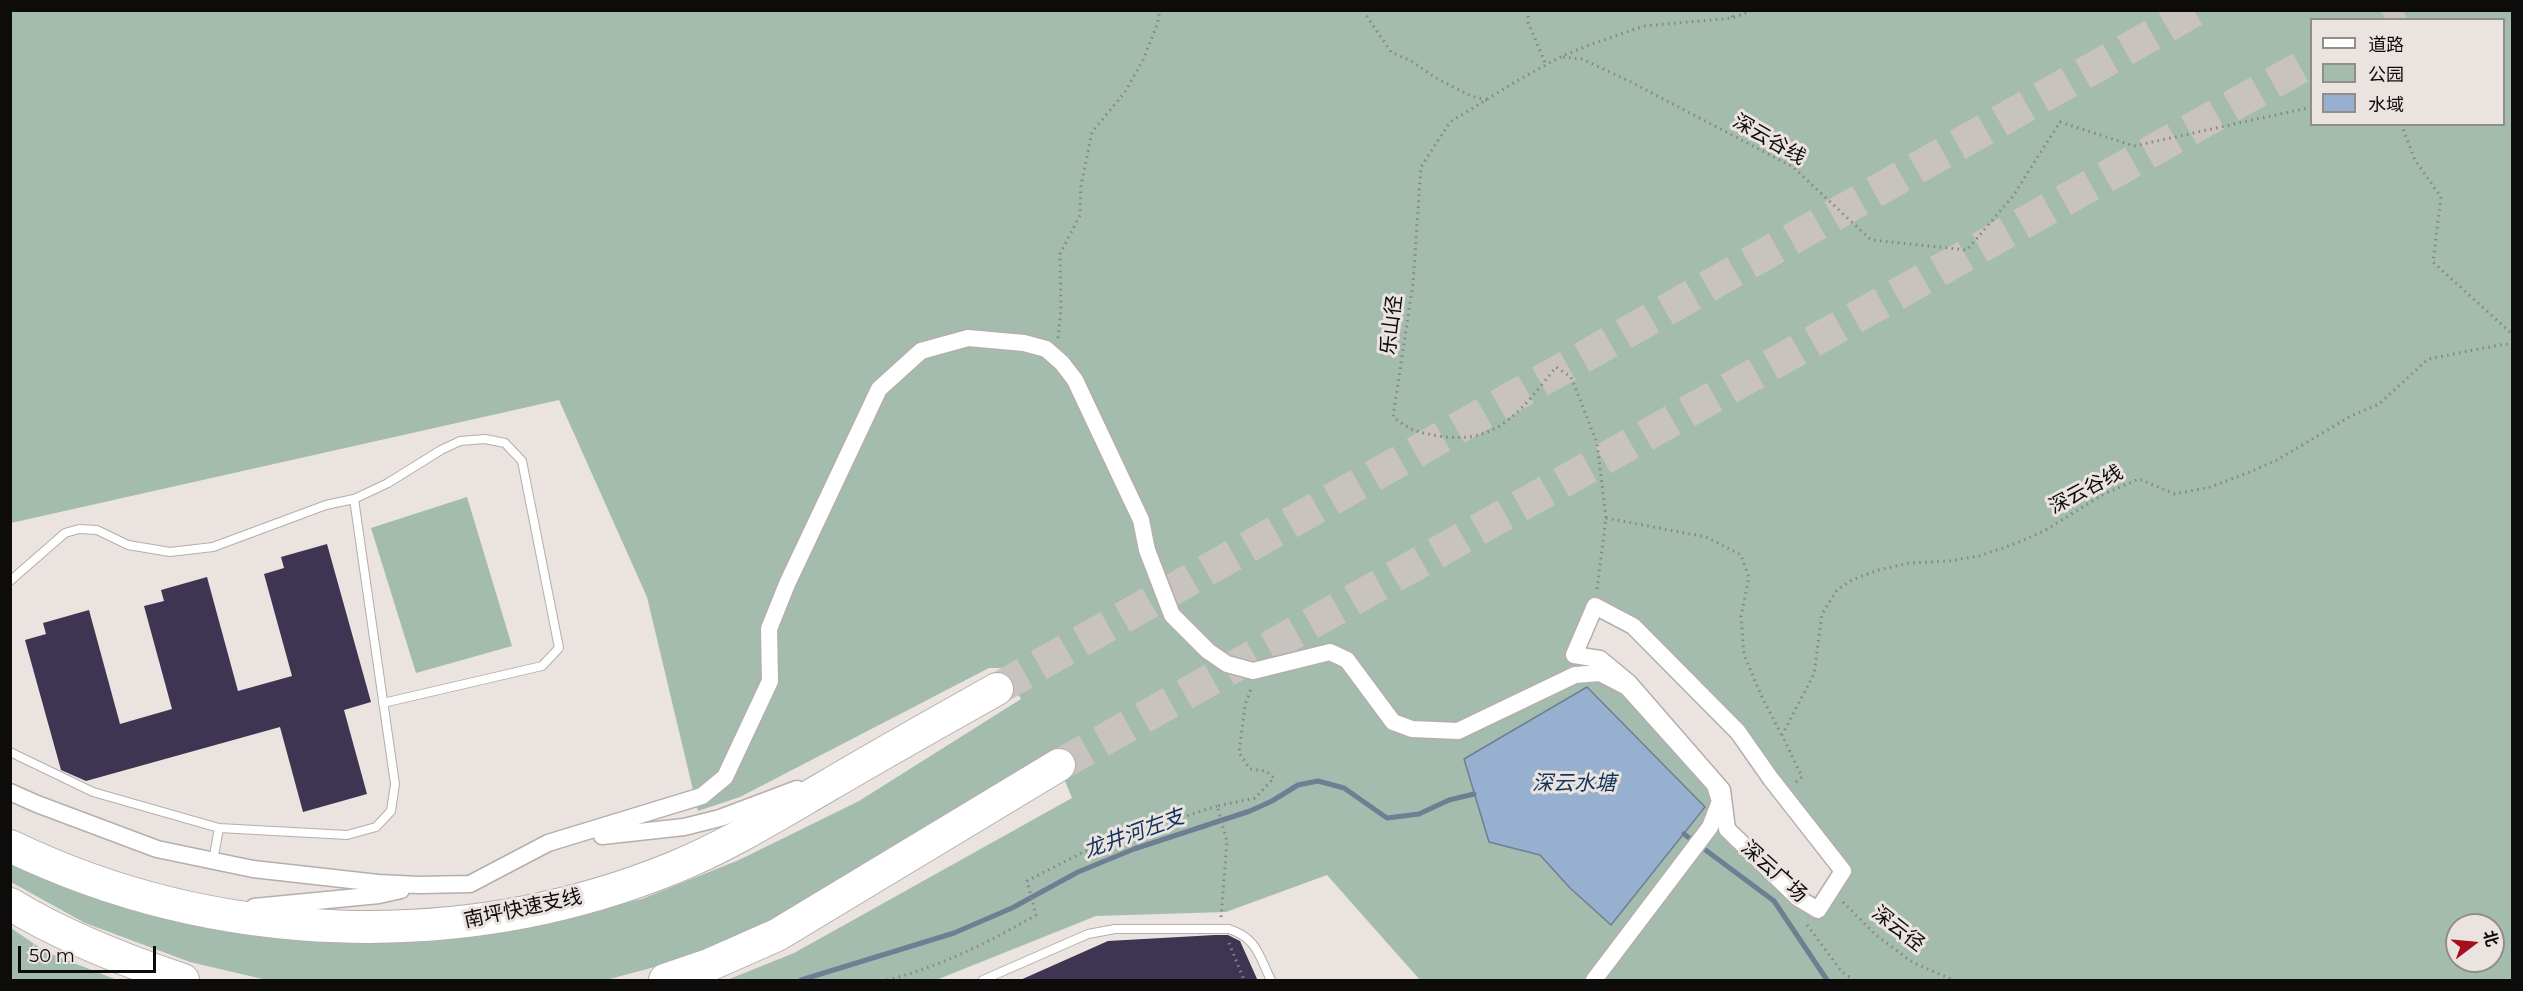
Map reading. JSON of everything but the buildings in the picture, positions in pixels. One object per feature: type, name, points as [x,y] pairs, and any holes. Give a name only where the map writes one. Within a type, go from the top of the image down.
[{"type":"highway","name":"南坪快速支线","points":[[10,846],[34,858],[120,890],[208,913],[288,924],[363,928],[449,924],[534,910],[606,891],[673,868],[740,836],[997,689]]},
{"type":"highway","points":[[665,981],[709,965],[777,935],[1059,765]]},
{"type":"highway","points":[[10,904],[38,921],[130,963],[183,981]]},
{"type":"street","points":[[10,792],[118,836],[157,849],[254,868],[378,883],[419,885],[470,884],[548,843],[702,796],[725,777],[770,681],[769,629],[787,584],[879,388],[921,351],[968,338],[1024,343],[1046,349],[1062,363],[1075,380],[1141,520],[1147,550],[1172,615],[1217,658],[1227,664],[1253,671],[1330,652],[1347,660],[1392,722],[1412,729],[1458,731],[1575,675],[1600,673],[1627,687],[1715,785],[1720,801],[1710,827],[1594,981]]},
{"type":"street","name":"深云广场","points":[[1595,606],[1633,626],[1738,732],[1843,871],[1818,910],[1798,898],[1727,830],[1722,790],[1629,683],[1600,659],[1574,655],[1595,606]]},
{"type":"street","points":[[548,843],[684,827],[720,818],[881,754]]},
{"type":"street","points":[[208,913],[379,895],[419,885]]},
{"type":"lane","points":[[10,581],[65,533],[79,529],[97,530],[128,545],[170,552],[213,547],[326,505],[354,499],[388,483],[460,441],[485,439],[505,443],[522,461],[559,648],[542,666],[384,703]]},
{"type":"lane","points":[[10,752],[93,792],[219,828],[347,835],[376,827],[391,811],[395,784],[354,499]]},
{"type":"lane","points":[[213,861],[219,828]]},
{"type":"lane","points":[[983,981],[1088,934],[1126,929],[1229,930],[1243,934],[1255,947],[1271,981]]},
{"type":"path","points":[[1046,349],[1058,338],[1061,310],[1060,254],[1080,214],[1081,186],[1092,132],[1125,92],[1143,60],[1157,25],[1160,10]]},
{"type":"path","points":[[1366,10],[1366,15],[1390,52],[1411,61],[1436,78],[1471,96],[1488,100]]},
{"type":"path","points":[[1528,10],[1528,21],[1546,65]]},
{"type":"path","points":[[1730,10],[1734,18]]},
{"type":"path","name":"乐山径","points":[[1595,606],[1606,518],[1597,443],[1571,377],[1556,367],[1520,412],[1496,430],[1459,440],[1413,432],[1393,417],[1413,283],[1421,167],[1450,122],[1562,56],[1644,26],[1734,18],[1753,10]]},
{"type":"path","name":"深云谷线","points":[[1562,56],[1582,59],[1629,81],[1793,167],[1871,240],[1967,249],[2013,196],[2060,122],[2134,146],[2310,107]]},
{"type":"path","points":[[2402,126],[2415,160],[2441,197],[2433,262],[2512,334]]},
{"type":"path","name":"深云谷线","points":[[1782,735],[1814,674],[1822,615],[1838,590],[1851,580],[1878,570],[1910,563],[1949,561],[1979,556],[2017,543],[2044,531],[2104,494],[2139,479],[2175,494],[2210,487],[2277,460],[2351,416],[2379,404],[2428,359],[2505,344],[2512,345]]},
{"type":"path","points":[[1606,518],[1706,537],[1741,555],[1749,578],[1741,616],[1744,655],[1765,704],[1802,777],[1784,794]]},
{"type":"path","points":[[887,981],[916,973],[958,956],[1036,915],[1027,881],[1099,844],[1217,806],[1255,798],[1274,778],[1266,771],[1250,769],[1239,753],[1245,705],[1252,686],[1253,671]]},
{"type":"path","points":[[1217,806],[1227,841],[1221,922]]},
{"type":"path","name":"深云径","points":[[1831,890],[1876,935],[1912,962],[1953,981]]},
{"type":"path","points":[[1798,898],[1801,915],[1823,949],[1842,972],[1854,981]]},
{"type":"path","points":[[1228,941],[1244,981]]},
{"type":"green space","points":[[11,11],[2512,11],[2512,980],[1420,980],[1327,875],[1226,912],[1096,916],[936,980],[727,980],[794,953],[1072,798],[1056,759],[801,909],[707,953],[606,980],[267,980],[190,962],[85,923],[11,882],[10,858],[192,916],[526,924],[642,899],[739,860],[859,801],[1021,699],[1001,668],[989,668],[740,797],[698,811],[647,597],[559,400],[11,523]],"holes":[[[1596,606],[1633,626],[1784,794],[1843,871],[1818,910],[1727,830],[1722,790],[1629,683],[1574,655]],[[1705,808],[1611,925],[1570,888],[1540,855]]]},
{"type":"green space","points":[[467,497],[512,646],[416,673],[371,528]]},
{"type":"green space","points":[[11,928],[46,952],[117,980],[11,980]]},
{"type":"water","name":"深云水塘","points":[[1587,687],[1705,807],[1611,925],[1570,888],[1540,855],[1489,842],[1464,759]]},
{"type":"waterway","name":"龙井河左支","points":[[801,980],[954,933],[1012,908],[1078,872],[1134,849],[1250,811],[1298,785],[1318,781],[1344,788],[1387,818],[1419,814],[1449,800],[1474,794]]},
{"type":"waterway","points":[[1684,834],[1774,901],[1827,980]]},
{"type":"tunnel","points":[[997,689],[2196,10]]},
{"type":"tunnel","points":[[2389,18],[2402,10]]},
{"type":"tunnel","points":[[1059,765],[2310,62]]}]
